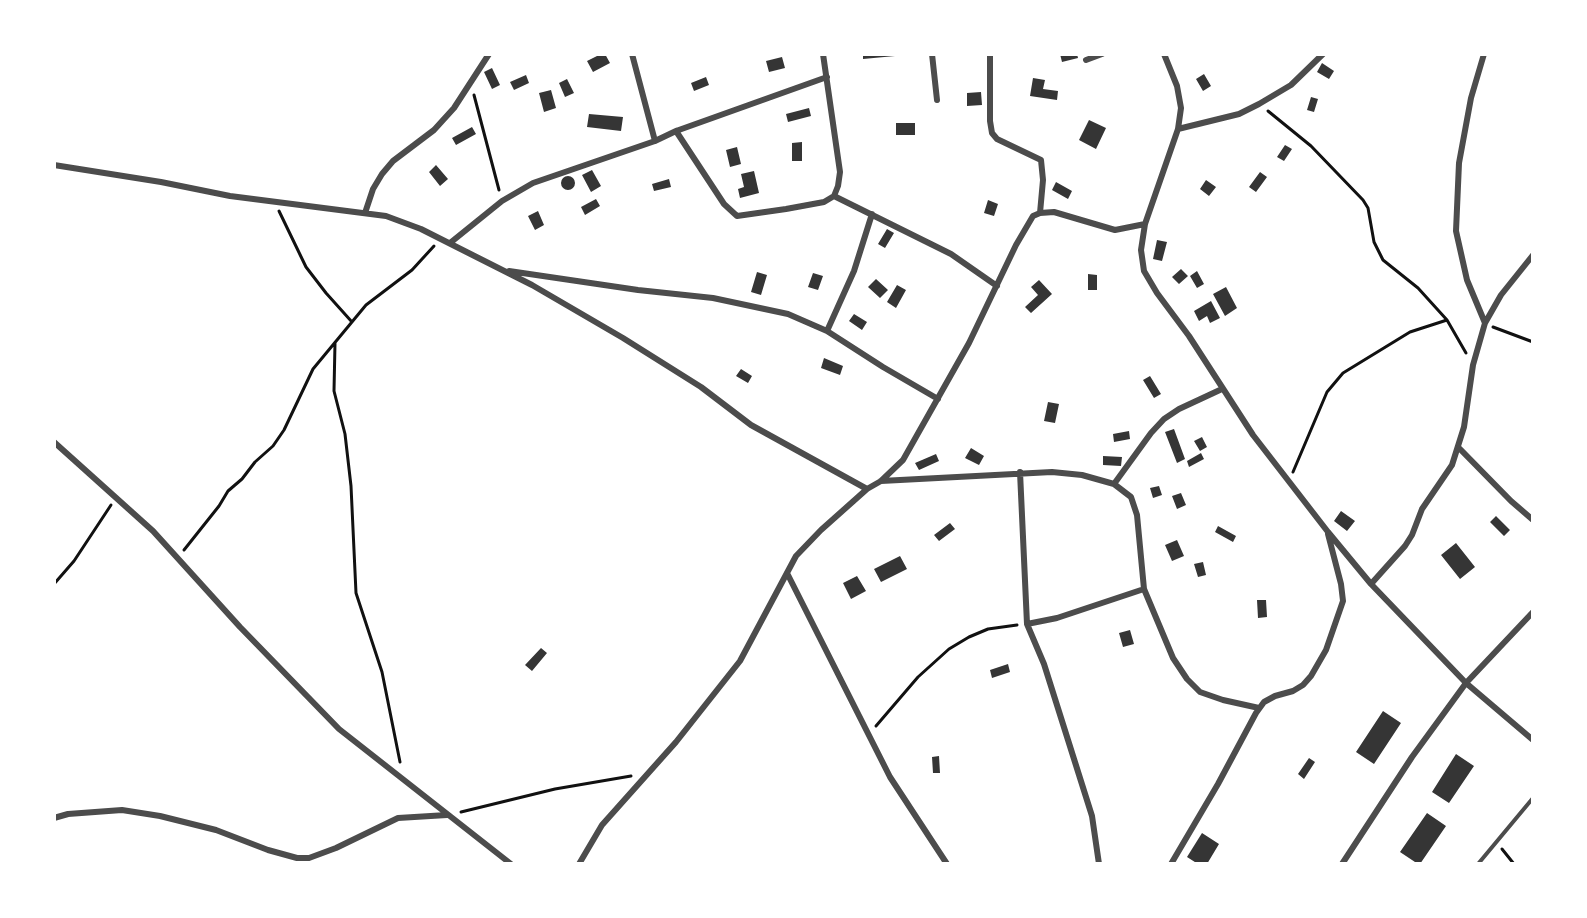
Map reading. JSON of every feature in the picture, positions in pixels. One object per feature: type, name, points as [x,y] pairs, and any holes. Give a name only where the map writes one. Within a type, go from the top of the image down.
[{"type":"street","points":[[365,213],[373,189],[382,174],[393,161],[434,130],[454,108],[489,54]]},
{"type":"street","points":[[632,54],[655,141]]},
{"type":"street","points":[[676,131],[724,204],[737,216],[824,202],[834,196],[840,172],[823,54]]},
{"type":"street","points":[[932,54],[937,100]]},
{"type":"street","points":[[990,54],[992,133],[997,139],[1041,160],[1043,180],[1040,213]]},
{"type":"street","points":[[1086,60],[1102,54]]},
{"type":"street","points":[[1164,54],[1177,86],[1181,108],[1178,129],[1145,224],[1141,250],[1144,271],[1253,435],[1371,584],[1466,683],[1533,740]]},
{"type":"street","points":[[1178,129],[1239,114],[1259,104],[1291,85],[1323,54]]},
{"type":"street","points":[[1484,54],[1471,98],[1459,163],[1456,231],[1467,280],[1485,323]]},
{"type":"street","points":[[450,243],[502,201],[533,183],[655,141],[676,131],[827,77]]},
{"type":"street","points":[[54,165],[231,196],[386,216],[442,239],[532,285],[701,387],[751,425],[867,489]]},
{"type":"street","points":[[834,196],[951,254],[996,286]]},
{"type":"street","points":[[579,864],[602,825],[676,741],[740,661],[796,556],[821,530],[903,460],[969,343],[1033,216],[1054,212],[1115,230],[1145,224]]},
{"type":"street","points":[[827,331],[854,271],[872,214]]},
{"type":"street","points":[[1371,584],[1412,535],[1422,509],[1452,465],[1464,427],[1473,365],[1485,323],[1501,295],[1533,255]]},
{"type":"street","points":[[502,270],[713,298],[788,314],[827,331],[938,399]]},
{"type":"street","points":[[1114,484],[1164,419],[1222,388]]},
{"type":"street","points":[[54,442],[153,531],[339,729],[512,864]]},
{"type":"street","points":[[1459,448],[1510,501],[1533,520]]},
{"type":"street","points":[[1020,472],[1027,624],[1044,664],[1092,816],[1100,864]]},
{"type":"street","points":[[881,481],[1052,472],[1082,475],[1114,484],[1131,497],[1137,515],[1144,589],[1173,658],[1187,679],[1200,692],[1259,708]]},
{"type":"street","points":[[1171,864],[1259,708],[1275,696],[1293,691],[1303,685],[1326,650],[1343,601],[1328,532]]},
{"type":"street","points":[[787,573],[847,688],[868,735],[908,806],[947,864]]},
{"type":"street","points":[[1027,624],[1058,618],[1144,589]]},
{"type":"street","points":[[1342,864],[1412,757],[1466,683],[1533,612]]},
{"type":"street","points":[[54,818],[68,814],[122,810],[160,816],[216,830],[268,850],[297,858],[309,858],[336,849],[398,818],[447,815]]},
{"type":"lane","points":[[1478,864],[1533,798]]},
{"type":"path","points":[[471,84],[502,201]]},
{"type":"path","points":[[1259,104],[1311,146],[1363,200],[1368,208],[1374,242],[1383,260],[1418,288],[1447,320],[1473,365]]},
{"type":"path","points":[[275,201],[306,267],[352,322]]},
{"type":"path","points":[[177,559],[228,491],[273,446],[284,430],[307,378],[366,305],[412,270],[442,239]]},
{"type":"path","points":[[1289,480],[1328,393],[1343,373],[1410,332],[1447,320]]},
{"type":"path","points":[[1485,323],[1533,342]]},
{"type":"path","points":[[335,343],[334,392],[346,445],[351,486],[356,593],[382,672],[400,765]]},
{"type":"path","points":[[54,584],[79,554],[115,498]]},
{"type":"path","points":[[868,735],[918,677],[949,649],[988,629],[1027,624]]},
{"type":"path","points":[[447,815],[555,789],[647,773]]},
{"type":"path","points":[[1496,841],[1514,864]]},
{"type":"building","points":[[605,54],[610,63],[593,72],[587,61]]},
{"type":"building","points":[[863,54],[895,54],[895,56],[863,59]]},
{"type":"building","points":[[1060,54],[1077,54],[1078,58],[1062,62]]},
{"type":"building","points":[[782,57],[785,68],[769,72],[766,61]]},
{"type":"building","points":[[1322,63],[1334,71],[1329,79],[1317,72]]},
{"type":"building","points":[[492,68],[500,85],[492,89],[484,72]]},
{"type":"building","points":[[1204,74],[1211,86],[1203,91],[1196,79]]},
{"type":"building","points":[[526,75],[529,83],[514,90],[510,82]]},
{"type":"building","points":[[706,77],[709,85],[694,91],[691,83]]},
{"type":"building","points":[[1033,78],[1045,80],[1043,89],[1058,91],[1057,100],[1030,96]]},
{"type":"building","points":[[567,79],[574,93],[565,97],[559,83]]},
{"type":"building","points":[[551,90],[556,108],[544,112],[539,93]]},
{"type":"building","points":[[981,92],[982,105],[967,106],[967,93]]},
{"type":"building","points":[[1311,97],[1318,99],[1314,112],[1307,110]]},
{"type":"building","points":[[809,108],[811,116],[788,122],[786,114]]},
{"type":"building","points":[[589,114],[623,117],[621,131],[587,127]]},
{"type":"building","points":[[1089,120],[1106,128],[1096,149],[1079,140]]},
{"type":"building","points":[[896,123],[915,123],[915,135],[896,135]]},
{"type":"building","points":[[472,127],[476,134],[456,145],[452,138]]},
{"type":"building","points":[[802,142],[802,161],[792,161],[792,143]]},
{"type":"building","points":[[1285,145],[1292,149],[1284,161],[1277,157]]},
{"type":"building","points":[[737,147],[741,164],[730,167],[726,150]]},
{"type":"building","points":[[436,165],[448,179],[440,186],[429,172]]},
{"type":"building","points":[[592,170],[601,186],[591,192],[582,175]]},
{"type":"building","points":[[754,171],[759,193],[740,198],[738,189],[744,187],[741,174]]},
{"type":"building","points":[[1260,172],[1267,177],[1256,192],[1249,187]]},
{"type":"building","points":[[568,176],[573,178],[575,183],[573,188],[568,190],[563,188],[561,183],[563,178]]},
{"type":"building","points":[[669,179],[671,187],[654,191],[652,184]]},
{"type":"building","points":[[1206,180],[1216,187],[1209,196],[1200,189]]},
{"type":"building","points":[[1056,182],[1072,191],[1068,199],[1052,190]]},
{"type":"building","points":[[596,199],[600,206],[585,215],[581,207]]},
{"type":"building","points":[[988,200],[998,204],[994,216],[984,213]]},
{"type":"building","points":[[538,211],[544,225],[535,230],[528,216]]},
{"type":"building","points":[[887,229],[894,233],[885,248],[878,244]]},
{"type":"building","points":[[1157,240],[1167,242],[1162,261],[1153,259]]},
{"type":"building","points":[[1181,269],[1188,276],[1179,284],[1172,277]]},
{"type":"building","points":[[1197,271],[1204,284],[1197,288],[1190,276]]},
{"type":"building","points":[[757,272],[767,275],[761,295],[751,292]]},
{"type":"building","points":[[813,273],[823,276],[818,290],[808,287]]},
{"type":"building","points":[[1088,274],[1097,275],[1097,290],[1088,290]]},
{"type":"building","points":[[876,279],[888,290],[880,298],[868,287]]},
{"type":"building","points":[[1039,280],[1052,294],[1031,313],[1025,307],[1038,295],[1031,287]]},
{"type":"building","points":[[897,285],[906,290],[896,308],[887,302]]},
{"type":"building","points":[[1226,287],[1237,308],[1225,316],[1213,294]]},
{"type":"building","points":[[1211,301],[1220,318],[1210,323],[1207,316],[1199,321],[1194,311]]},
{"type":"building","points":[[854,314],[867,322],[862,330],[849,321]]},
{"type":"building","points":[[824,358],[843,366],[840,375],[821,368]]},
{"type":"building","points":[[741,369],[752,376],[748,383],[736,376]]},
{"type":"building","points":[[1150,376],[1161,394],[1154,398],[1143,380]]},
{"type":"building","points":[[1048,402],[1059,404],[1055,423],[1044,421]]},
{"type":"building","points":[[1174,429],[1185,459],[1177,463],[1165,432]]},
{"type":"building","points":[[1129,431],[1130,439],[1114,442],[1113,434]]},
{"type":"building","points":[[1202,437],[1207,447],[1200,451],[1194,441]]},
{"type":"building","points":[[971,448],[984,456],[979,465],[965,458]]},
{"type":"building","points":[[1201,453],[1204,459],[1189,467],[1187,461]]},
{"type":"building","points":[[936,454],[939,461],[919,470],[915,463]]},
{"type":"building","points":[[1103,456],[1122,457],[1121,466],[1103,465]]},
{"type":"building","points":[[1159,486],[1162,495],[1153,498],[1150,488]]},
{"type":"building","points":[[1181,493],[1186,505],[1177,509],[1172,496]]},
{"type":"building","points":[[1341,511],[1355,521],[1347,531],[1334,521]]},
{"type":"building","points":[[1496,516],[1510,530],[1504,536],[1490,522]]},
{"type":"building","points":[[950,523],[955,529],[939,541],[934,535]]},
{"type":"building","points":[[1218,526],[1236,536],[1233,542],[1215,532]]},
{"type":"building","points":[[1177,540],[1184,556],[1172,561],[1165,545]]},
{"type":"building","points":[[1456,543],[1475,567],[1460,579],[1441,555]]},
{"type":"building","points":[[900,556],[907,569],[881,582],[874,569]]},
{"type":"building","points":[[1203,562],[1206,575],[1198,577],[1194,564]]},
{"type":"building","points":[[857,576],[866,591],[851,599],[843,583]]},
{"type":"building","points":[[1257,600],[1266,600],[1267,617],[1258,618]]},
{"type":"building","points":[[1130,630],[1134,644],[1123,647],[1119,633]]},
{"type":"building","points":[[541,648],[547,653],[532,671],[525,665]]},
{"type":"building","points":[[1008,664],[1010,672],[992,678],[990,670]]},
{"type":"building","points":[[1383,711],[1401,723],[1374,764],[1356,752]]},
{"type":"building","points":[[1456,754],[1474,766],[1449,803],[1432,792]]},
{"type":"building","points":[[939,756],[940,773],[933,773],[932,757]]},
{"type":"building","points":[[1309,758],[1315,762],[1304,779],[1298,774]]},
{"type":"building","points":[[1427,813],[1446,826],[1418,864],[1400,852]]},
{"type":"building","points":[[1202,833],[1219,844],[1207,864],[1198,864],[1187,857]]}]
